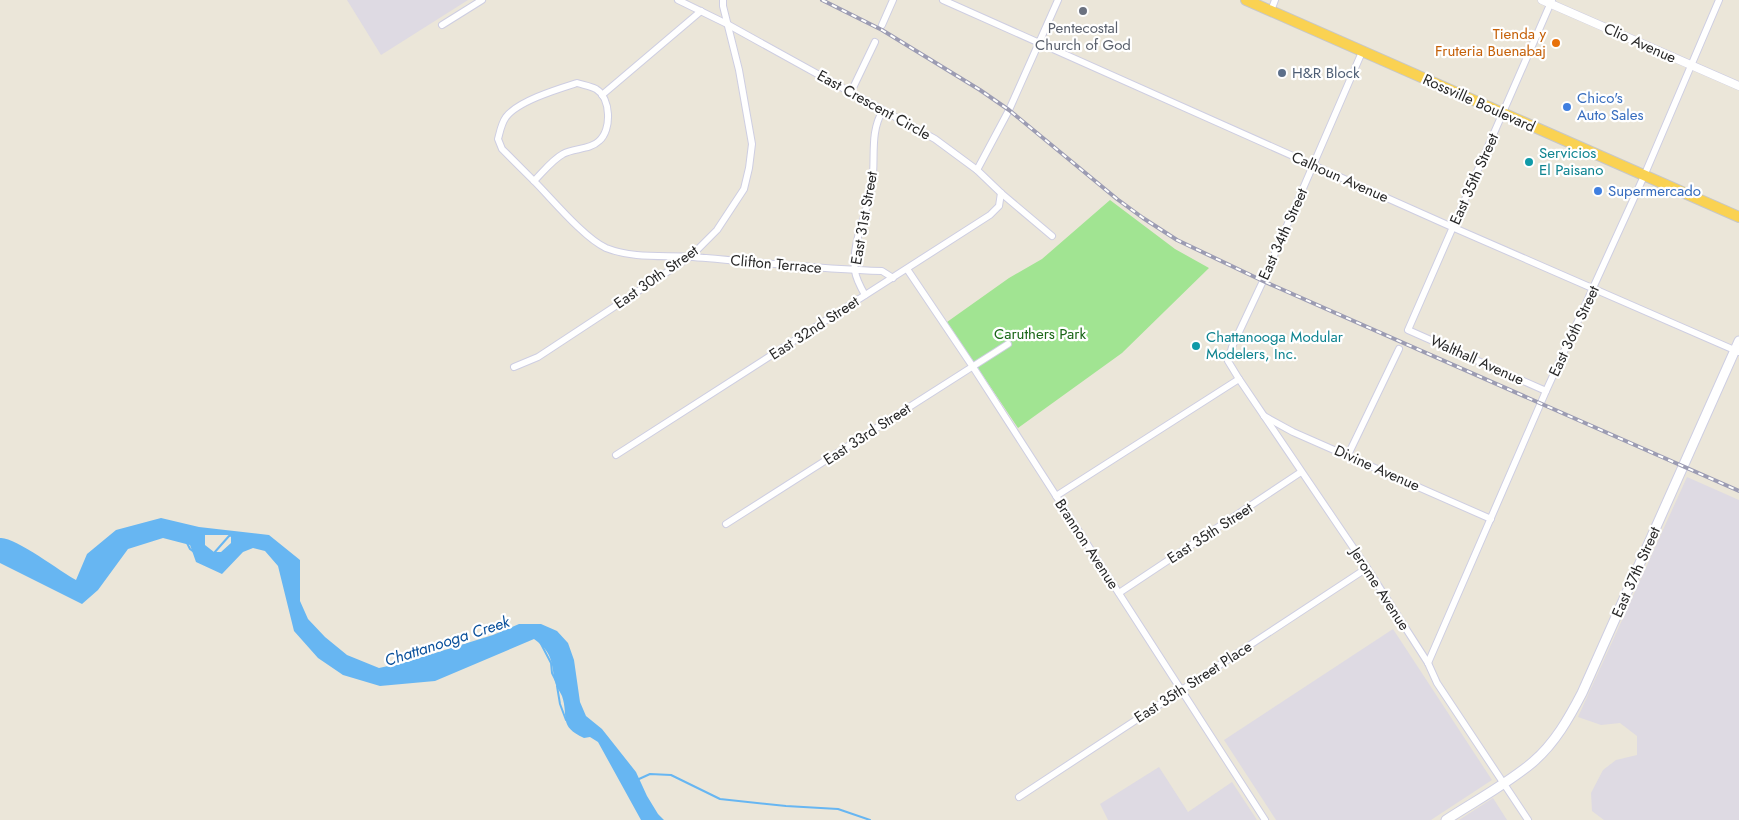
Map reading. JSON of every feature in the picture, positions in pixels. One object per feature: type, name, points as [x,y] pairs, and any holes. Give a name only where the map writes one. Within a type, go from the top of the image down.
[{"type":"highway","name":"Rossville Boulevard","points":[[1246,0],[1739,217]]},
{"type":"main road","name":"East 37th Street","points":[[1446,820],[1533,762],[1568,721],[1737,351],[1739,341]]},
{"type":"street","points":[[442,25],[482,0]]},
{"type":"street","name":"East Crescent Circle","points":[[678,0],[727,24],[935,139],[977,170],[1052,236]]},
{"type":"street","name":"East 30th Street","points":[[514,367],[538,357],[690,257],[717,230],[744,189],[752,144],[739,70],[723,0]]},
{"type":"street","points":[[882,25],[893,0]]},
{"type":"street","name":"Calhoun Avenue","points":[[943,0],[1452,227],[1737,351]]},
{"type":"street","points":[[977,170],[1010,110],[1058,0]]},
{"type":"street","points":[[1270,11],[1275,0]]},
{"type":"street","name":"Clio Avenue","points":[[1542,0],[1551,2],[1739,86]]},
{"type":"street","name":"East 36th Street","points":[[1428,662],[1546,391],[1644,176],[1719,0]]},
{"type":"street","name":"East 35th Street","points":[[1408,330],[1551,2]]},
{"type":"street","points":[[534,181],[552,162],[563,154],[597,143],[603,137],[607,128],[608,112],[602,95],[701,11]]},
{"type":"street","points":[[851,92],[875,42]]},
{"type":"street","name":"East 34th Street","points":[[1228,361],[1232,347],[1263,281],[1362,52]]},
{"type":"street","name":"Clifton Terrace","points":[[602,95],[596,89],[577,83],[545,93],[507,116],[501,126],[498,139],[502,149],[590,237],[605,247],[642,256],[690,257],[882,272],[893,278]]},
{"type":"street","name":"East 31st Street","points":[[866,295],[859,283],[855,270],[855,251],[872,185],[874,138],[877,120],[883,110]]},
{"type":"street","name":"East 32nd Street","points":[[616,455],[990,215],[999,206],[1001,193]]},
{"type":"street","name":"Brannon Avenue","points":[[908,269],[1182,690],[1264,820]]},
{"type":"street","name":"Walthall Avenue","points":[[1408,330],[1546,391]]},
{"type":"street","name":"East 33rd Street","points":[[726,524],[1008,344]]},
{"type":"street","points":[[1348,455],[1399,349]]},
{"type":"street","name":"Jerome Avenue","points":[[1228,361],[1263,416],[1367,568],[1428,662],[1437,683],[1528,820]]},
{"type":"street","points":[[1056,496],[1239,379]]},
{"type":"street","name":"Divine Avenue","points":[[1263,416],[1293,432],[1491,519]]},
{"type":"street","name":"East 35th Street","points":[[1119,593],[1301,472]]},
{"type":"street","name":"East 35th Street Place","points":[[1019,797],[1367,568]]},
{"type":"shaded area","points":[[347,0],[468,0],[381,55]]},
{"type":"shaded area","points":[[1687,477],[1739,500],[1739,820],[1604,820],[1592,811],[1591,793],[1603,770],[1616,760],[1637,755],[1637,736],[1620,723],[1601,725],[1578,717]]},
{"type":"shaded area","points":[[1393,629],[1492,780],[1431,820],[1276,820],[1224,740]]},
{"type":"shaded area","points":[[1159,767],[1188,812],[1232,782],[1257,820],[1108,820],[1100,804]]},
{"type":"shaded area","points":[[1493,798],[1507,820],[1459,820]]},
{"type":"green space","name":"Caruthers Park","points":[[1110,200],[1175,249],[1209,268],[1122,353],[1018,428],[947,322],[1009,278],[1042,259]]},
{"type":"water","points":[[161,518],[199,527],[269,535],[300,560],[300,601],[308,619],[325,637],[347,655],[379,668],[406,662],[493,635],[519,624],[541,624],[557,631],[568,643],[574,660],[580,702],[586,716],[602,729],[636,772],[647,796],[664,820],[641,820],[598,742],[590,737],[584,738],[576,734],[567,725],[564,703],[556,684],[552,663],[545,649],[534,639],[435,681],[380,686],[343,675],[318,658],[294,631],[278,566],[265,551],[253,548],[243,552],[222,574],[196,562],[190,545],[163,538],[128,549],[98,590],[82,604],[0,563],[0,538],[7,539],[26,548],[76,580],[87,554],[116,530]],"holes":[[[205,535],[231,535],[231,543],[221,552],[214,552],[205,545]]]},
{"type":"waterway","name":"Chattanooga Creek","points":[[214,553],[229,536],[234,535]]},
{"type":"waterway","name":"Chattanooga Creek","points":[[187,543],[194,552]]},
{"type":"waterway","name":"Chattanooga Creek","points":[[540,642],[551,663],[552,673],[556,681]]},
{"type":"waterway","name":"Chattanooga Creek","points":[[557,686],[560,704],[566,720]]},
{"type":"waterway","points":[[639,779],[650,774],[671,775],[720,799],[838,809],[870,820]]},
{"type":"railway","points":[[822,0],[882,30],[980,90],[1009,110],[1117,199],[1177,240],[1263,281],[1739,491]]},
{"type":"place","name":"Pentecostal Church of God","points":[[1083,11]]},
{"type":"place","name":"Tienda y Fruteria Buenabaj","points":[[1556,43]]},
{"type":"place","name":"H&R Block","points":[[1282,73]]},
{"type":"place","name":"Chico's Auto Sales","points":[[1567,107]]},
{"type":"place","name":"Servicios El Paisano","points":[[1529,162]]},
{"type":"place","name":"Supermercado","points":[[1598,191]]},
{"type":"place","name":"Chattanooga Modular Modelers, Inc.","points":[[1196,346]]}]
